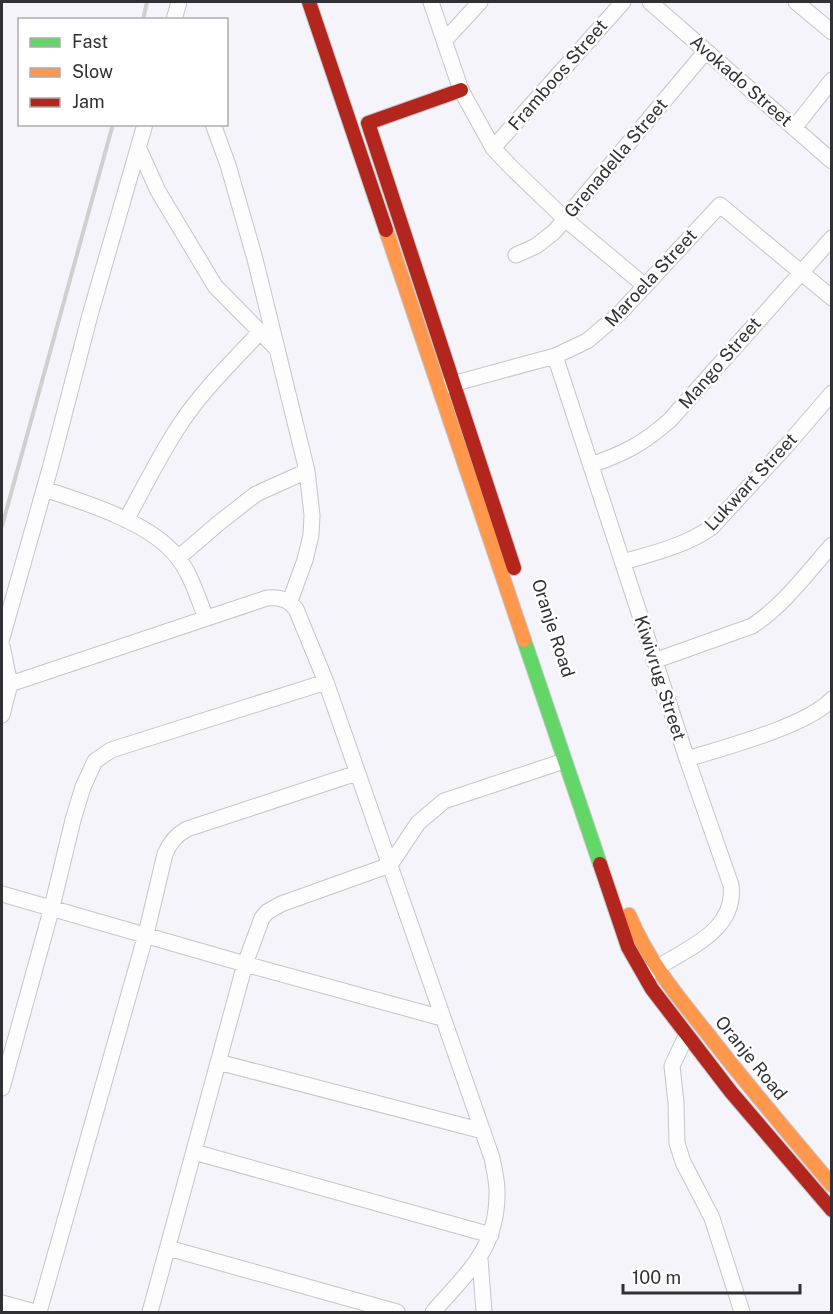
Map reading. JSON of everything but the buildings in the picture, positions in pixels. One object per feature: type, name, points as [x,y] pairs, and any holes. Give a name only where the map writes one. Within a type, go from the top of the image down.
[{"type":"street","points":[[175,18],[179,2]]},
{"type":"street","points":[[309,2],[352,129],[446,385],[564,761],[620,926],[643,977],[686,1036],[831,1210]]},
{"type":"street","points":[[431,2],[461,90],[493,148],[565,219],[644,285]]},
{"type":"street","points":[[445,40],[480,2]]},
{"type":"street","name":"Framboos Street","points":[[493,148],[623,2]]},
{"type":"street","name":"Avokado Street","points":[[650,2],[831,161]]},
{"type":"street","points":[[796,2],[831,32]]},
{"type":"street","name":"Grenadella Street","points":[[516,255],[545,240],[565,219],[706,51]]},
{"type":"street","points":[[794,128],[831,80]]},
{"type":"street","points":[[352,129],[461,90]]},
{"type":"street","name":"Oranje Road","points":[[368,123],[446,385],[638,936],[656,968],[717,1047],[831,1185]]},
{"type":"street","points":[[2,638],[90,315],[145,126]]},
{"type":"street","points":[[214,126],[228,165],[255,259],[307,471],[312,515],[311,535],[305,560],[290,601]]},
{"type":"street","points":[[139,149],[159,191],[215,286],[276,348]]},
{"type":"street","name":"Maroela Street","points":[[446,385],[555,356],[587,341],[607,326],[720,205],[831,298]]},
{"type":"street","name":"Mango Street","points":[[591,465],[619,456],[638,446],[670,420],[831,238]]},
{"type":"street","points":[[126,520],[161,455],[182,422],[260,332]]},
{"type":"street","name":"Kiwivrug Street","points":[[555,356],[654,661],[728,875],[731,902],[720,925],[706,939],[643,977]]},
{"type":"street","name":"Lukwart Street","points":[[623,562],[678,546],[699,537],[712,527],[831,393]]},
{"type":"street","points":[[178,558],[256,495],[307,471]]},
{"type":"street","points":[[44,489],[81,501],[126,520],[157,538],[178,558],[207,618]]},
{"type":"street","points":[[654,661],[752,626],[780,603],[831,545]]},
{"type":"street","points":[[9,684],[267,598],[282,598],[290,601],[301,618],[326,682],[492,1158],[497,1189],[492,1235],[480,1258],[433,1312]]},
{"type":"street","points":[[2,646],[9,684],[2,715]]},
{"type":"street","points":[[2,1088],[52,907],[73,820],[83,787],[92,765],[99,756],[111,750],[326,682]]},
{"type":"street","points":[[687,759],[739,743],[805,718],[818,711],[831,699]]},
{"type":"street","points":[[150,1312],[245,964],[262,918],[273,908],[390,865],[418,823],[444,801],[564,761]]},
{"type":"street","points":[[2,1303],[37,1312],[146,934],[165,854],[171,842],[180,832],[357,773]]},
{"type":"street","points":[[2,894],[442,1018]]},
{"type":"street","points":[[686,1036],[672,1066],[677,1143],[683,1162],[712,1218],[742,1312]]},
{"type":"street","points":[[218,1062],[483,1131]]},
{"type":"street","points":[[194,1152],[492,1235]]},
{"type":"street","points":[[168,1248],[397,1312]]},
{"type":"street","points":[[480,1258],[484,1312]]},
{"type":"railway","points":[[143,18],[147,2]]},
{"type":"railway","points":[[2,526],[112,126]]},
{"type":"traffic: fast","points":[[524,640],[600,864]]},
{"type":"traffic: slow","points":[[386,230],[524,640]]},
{"type":"traffic: slow","points":[[629,915],[645,947],[674,991],[753,1091],[832,1185]]},
{"type":"traffic: jam","points":[[309,2],[386,230]]},
{"type":"traffic: jam","points":[[461,90],[368,123],[514,568]]},
{"type":"traffic: jam","points":[[600,864],[628,947],[652,989],[731,1092],[832,1210]]}]
